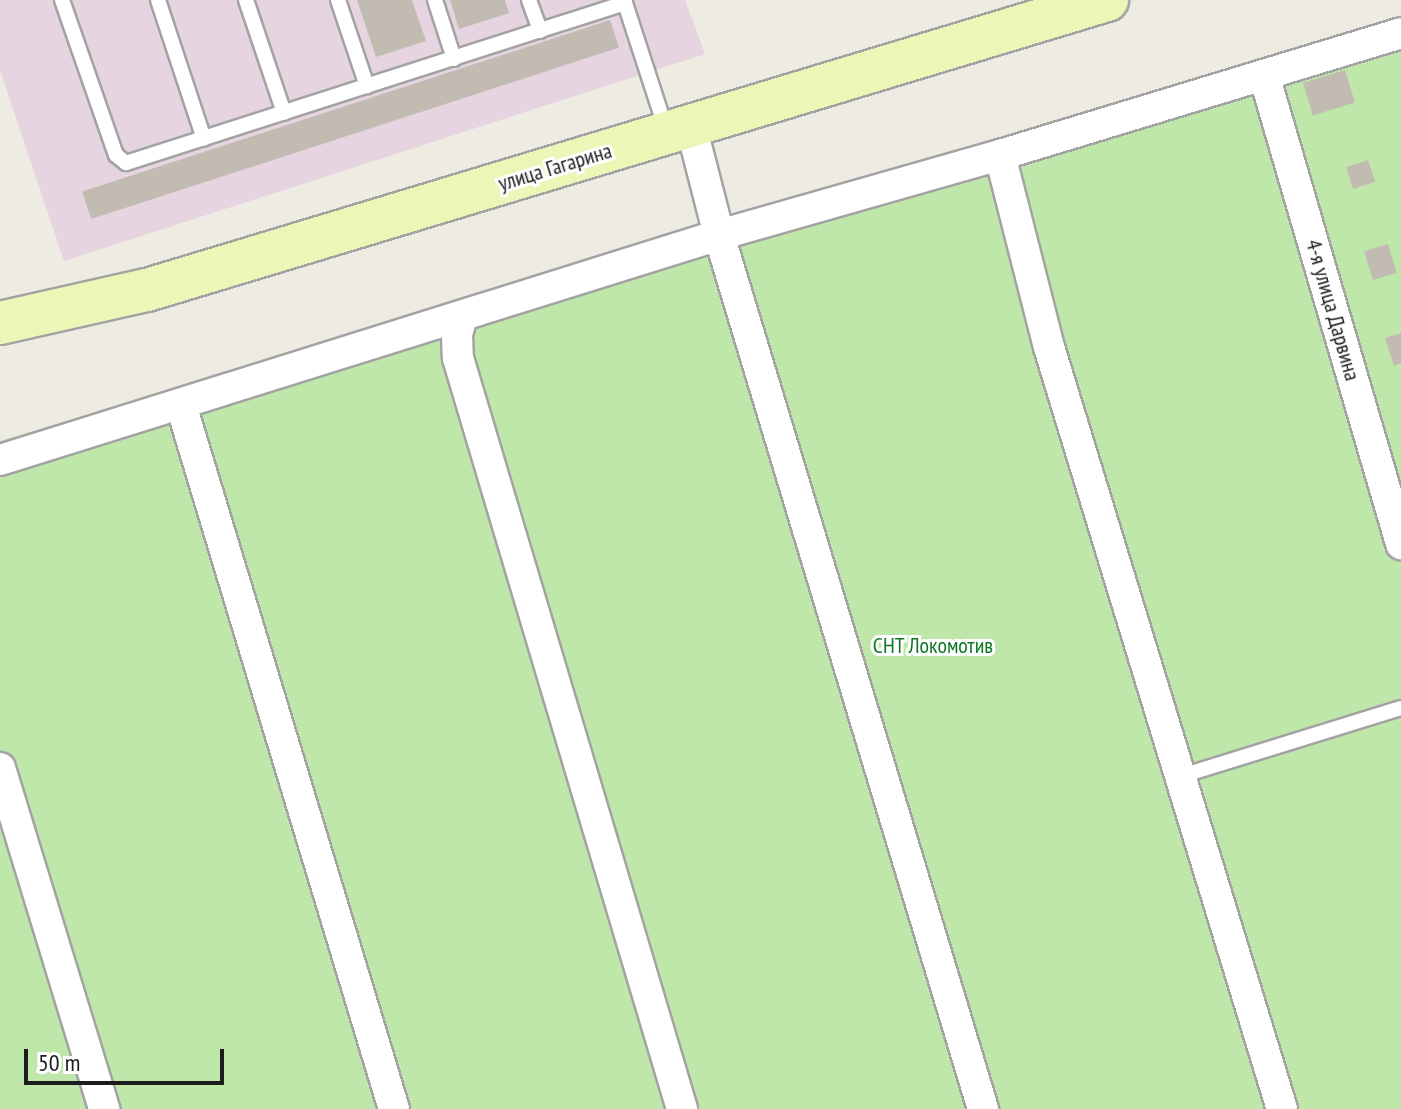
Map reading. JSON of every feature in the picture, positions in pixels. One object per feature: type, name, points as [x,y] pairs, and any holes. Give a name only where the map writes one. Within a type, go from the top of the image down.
[{"type":"main road","name":"улица Гагарина","points":[[0,323],[147,290],[1107,0]]},
{"type":"street","points":[[0,460],[719,235],[1000,155],[1401,33]]},
{"type":"street","name":"4-я улица Дарвина","points":[[1264,75],[1401,544]]},
{"type":"street","points":[[679,129],[719,235],[983,1109]]},
{"type":"street","points":[[1000,155],[1049,347],[1282,1109]]},
{"type":"street","points":[[462,316],[458,358],[682,1109]]},
{"type":"street","points":[[181,405],[394,1109]]},
{"type":"street","points":[[0,768],[104,1109]]},
{"type":"lane","points":[[62,0],[116,155],[126,163],[624,2],[679,129]]},
{"type":"lane","points":[[158,0],[204,139]]},
{"type":"lane","points":[[246,0],[284,113]]},
{"type":"lane","points":[[338,0],[367,86]]},
{"type":"lane","points":[[435,0],[454,59]]},
{"type":"lane","points":[[529,0],[540,31]]},
{"type":"lane","points":[[1181,776],[1401,708]]},
{"type":"shaded area","points":[[0,0],[685,0],[705,54],[64,261],[0,70]]},
{"type":"green space","name":"СНТ Локомотив","points":[[1401,25],[1401,1109],[0,1109],[0,441]]},
{"type":"building","points":[[357,0],[412,0],[426,41],[376,57]]},
{"type":"building","points":[[450,0],[505,0],[509,13],[459,29]]},
{"type":"building","points":[[610,20],[619,48],[91,219],[82,192]]},
{"type":"building","points":[[1345,70],[1355,103],[1313,115],[1303,83]]},
{"type":"building","points":[[1368,160],[1375,182],[1353,189],[1346,167]]},
{"type":"building","points":[[1388,244],[1397,273],[1373,280],[1364,251]]},
{"type":"building","points":[[1401,333],[1401,363],[1394,366],[1385,338]]}]
